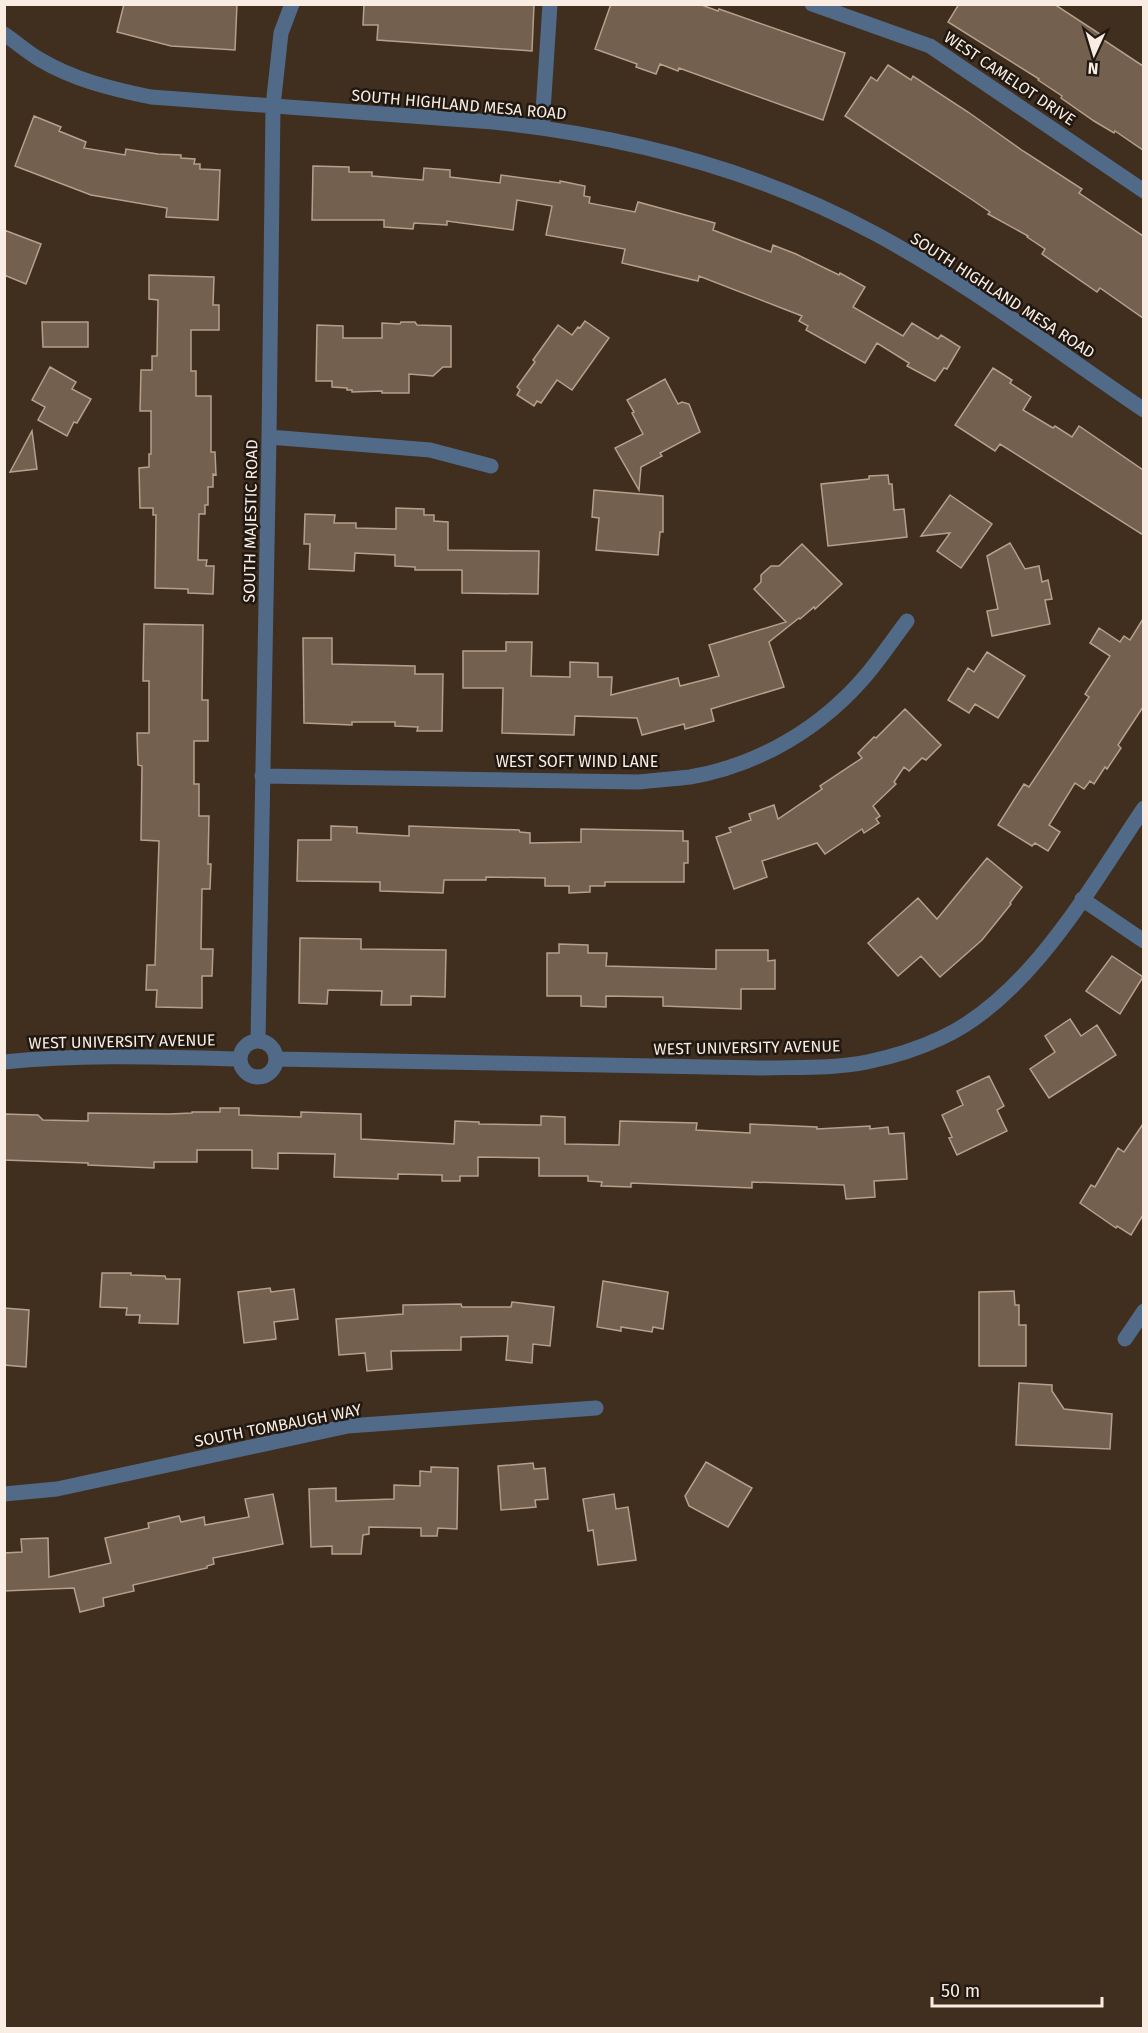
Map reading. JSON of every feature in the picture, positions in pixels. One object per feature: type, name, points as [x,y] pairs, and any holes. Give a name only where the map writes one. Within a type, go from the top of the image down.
[{"type":"street","name":"SOUTH MAJESTIC ROAD","points":[[258,1041],[270,437],[273,106],[281,33],[292,4]]},
{"type":"street","points":[[542,127],[550,4]]},
{"type":"street","name":"WEST CAMELOT DRIVE","points":[[812,4],[930,45],[1143,191]]},
{"type":"street","name":"SOUTH HIGHLAND MESA ROAD","points":[[4,34],[40,59],[72,75],[103,87],[151,97],[542,127],[675,154],[808,202],[874,233],[950,278],[1142,407]]},
{"type":"street","points":[[270,437],[429,450],[491,466]]},
{"type":"street","name":"WEST SOFT WIND LANE","points":[[262,776],[639,782],[690,776],[723,769],[791,741],[826,716],[868,674],[907,621]]},
{"type":"street","name":"WEST UNIVERSITY AVENUE","points":[[276,1059],[762,1068],[832,1066],[866,1062],[899,1053],[941,1038],[986,1009],[1025,973],[1082,899],[1143,808]]},
{"type":"street","points":[[1082,899],[1143,941]]},
{"type":"street","points":[[258,1041],[274,1050],[276,1064],[271,1072],[258,1077],[245,1072],[240,1059],[245,1047],[258,1041]]},
{"type":"street","name":"WEST UNIVERSITY AVENUE","points":[[4,1062],[61,1057],[129,1056],[240,1059]]},
{"type":"street","points":[[1125,1339],[1143,1311]]},
{"type":"street","name":"SOUTH TOMBAUGH WAY","points":[[4,1494],[57,1490],[348,1426],[596,1408]]},
{"type":"building","points":[[124,4],[237,4],[235,50],[171,46],[117,32]]},
{"type":"building","points":[[364,4],[534,4],[532,51],[377,40],[378,25],[363,25]]},
{"type":"building","points":[[611,4],[699,4],[845,53],[823,120],[679,68],[678,71],[660,64],[656,74],[636,67],[637,64],[595,49]]},
{"type":"building","points":[[959,4],[1054,4],[1143,66],[1143,150],[1115,131],[1114,133],[1094,121],[1039,79],[948,22]]},
{"type":"building","points":[[888,65],[911,80],[913,76],[968,112],[1082,189],[1079,193],[1143,236],[1143,318],[1100,288],[1097,292],[1042,254],[1045,249],[1028,236],[988,214],[990,212],[845,116],[871,77],[877,81]]},
{"type":"building","points":[[34,116],[61,127],[59,131],[86,142],[84,148],[125,155],[126,149],[181,155],[181,158],[195,159],[194,164],[200,164],[200,169],[220,170],[218,220],[166,217],[167,208],[91,195],[15,166]]},
{"type":"building","points":[[313,166],[349,167],[349,172],[372,172],[372,176],[423,180],[424,168],[450,170],[450,177],[500,183],[501,175],[585,186],[584,196],[590,197],[589,203],[635,212],[638,202],[715,223],[713,230],[771,252],[773,245],[796,254],[839,275],[840,273],[865,287],[853,307],[903,336],[912,323],[938,339],[941,335],[960,347],[947,369],[944,368],[935,381],[907,366],[909,363],[877,343],[865,363],[806,330],[808,326],[799,321],[802,316],[699,276],[698,281],[622,263],[625,249],[546,235],[552,206],[517,200],[513,230],[447,221],[447,225],[414,223],[413,229],[384,227],[384,220],[312,220]]},
{"type":"building","points":[[4,230],[41,244],[26,284],[4,275]]},
{"type":"building","points":[[149,275],[214,277],[213,305],[219,305],[219,330],[191,330],[191,371],[196,371],[196,396],[211,396],[211,452],[215,452],[216,475],[213,474],[213,487],[208,487],[208,505],[205,505],[205,514],[199,514],[198,560],[207,560],[206,566],[214,566],[213,594],[188,593],[188,589],[155,588],[156,515],[153,515],[153,508],[140,508],[139,468],[149,467],[149,454],[151,454],[151,411],[140,411],[141,370],[152,370],[152,356],[157,356],[158,300],[149,299]]},
{"type":"building","points":[[585,321],[609,338],[572,390],[557,380],[541,403],[537,401],[534,406],[517,395],[520,390],[517,387],[558,325],[572,335]]},
{"type":"building","points":[[42,322],[88,322],[88,347],[43,347]]},
{"type":"building","points":[[401,322],[451,326],[451,367],[443,367],[433,376],[409,374],[409,393],[352,392],[347,388],[332,387],[332,381],[316,381],[317,325],[343,326],[343,338],[382,338],[382,323],[400,324]]},
{"type":"building","points":[[50,367],[76,382],[72,389],[91,399],[67,436],[38,420],[45,407],[32,400]]},
{"type":"building","points":[[993,368],[1012,380],[1010,383],[1031,397],[1023,410],[1072,437],[1079,426],[1143,470],[1143,535],[1000,444],[995,451],[955,425]]},
{"type":"building","points":[[665,379],[678,404],[682,402],[689,404],[700,432],[660,453],[662,456],[641,467],[639,490],[615,448],[643,434],[627,400]]},
{"type":"building","points":[[32,431],[37,469],[10,472]]},
{"type":"building","points":[[888,475],[889,484],[892,484],[894,510],[904,509],[907,537],[828,546],[821,484]]},
{"type":"building","points":[[594,490],[663,496],[663,532],[660,532],[658,555],[596,550],[599,518],[592,517]]},
{"type":"building","points":[[950,495],[992,524],[961,568],[937,551],[950,533],[921,536]]},
{"type":"building","points":[[396,508],[424,509],[424,515],[434,515],[434,521],[448,522],[448,550],[539,551],[538,594],[462,593],[462,570],[415,570],[415,567],[395,566],[395,555],[355,553],[354,571],[309,569],[310,544],[304,544],[305,514],[335,515],[334,523],[356,523],[356,528],[396,529]]},
{"type":"building","points":[[1010,543],[1025,569],[1039,566],[1042,582],[1048,580],[1052,599],[1045,600],[1050,624],[992,636],[987,611],[998,609],[987,556]]},
{"type":"building","points":[[802,544],[842,584],[815,609],[814,607],[769,642],[784,687],[711,709],[714,721],[685,729],[684,724],[642,735],[637,718],[575,716],[574,735],[502,733],[503,688],[463,688],[463,651],[506,651],[506,642],[532,642],[531,676],[570,677],[570,662],[598,663],[598,677],[612,677],[611,695],[678,678],[680,686],[719,676],[709,645],[786,622],[754,589],[761,582],[761,575],[771,566],[779,566]]},
{"type":"building","points":[[1143,619],[1143,707],[1118,745],[1121,748],[1094,784],[1090,781],[1084,789],[1075,783],[1049,825],[1060,832],[1048,851],[1035,843],[1032,846],[998,825],[1024,784],[1029,787],[1089,697],[1085,694],[1110,656],[1090,643],[1099,628],[1120,642],[1124,636],[1130,640]]},
{"type":"building","points":[[144,624],[203,625],[202,700],[208,700],[208,741],[194,741],[194,784],[199,784],[199,816],[209,816],[210,889],[202,889],[201,949],[213,949],[212,976],[202,976],[202,1008],[156,1007],[157,990],[146,990],[147,965],[155,965],[159,841],[141,840],[142,766],[138,765],[137,733],[149,733],[149,681],[143,681]]},
{"type":"building","points":[[303,638],[332,638],[332,664],[415,666],[415,674],[443,674],[442,731],[417,731],[418,727],[395,726],[395,722],[352,722],[352,725],[304,723]]},
{"type":"building","points":[[987,652],[1025,676],[998,718],[975,704],[969,713],[948,700],[968,668],[974,672]]},
{"type":"building","points":[[905,709],[941,745],[926,760],[922,758],[909,771],[904,767],[894,782],[896,784],[873,806],[880,816],[876,819],[879,823],[864,833],[862,829],[825,854],[817,843],[762,861],[767,877],[734,889],[716,837],[731,832],[729,828],[751,820],[749,814],[774,805],[778,819],[822,789],[820,786],[862,758],[858,753]]},
{"type":"building","points":[[331,826],[357,827],[357,833],[409,836],[409,826],[519,830],[530,833],[530,843],[581,842],[581,829],[683,831],[683,841],[688,841],[688,863],[684,863],[684,882],[605,882],[605,886],[590,886],[590,892],[569,893],[569,886],[545,886],[545,878],[486,877],[486,880],[444,880],[443,893],[380,891],[380,882],[297,881],[298,840],[331,840]]},
{"type":"building","points":[[987,858],[1022,887],[1011,904],[982,940],[940,977],[921,956],[898,976],[868,943],[918,898],[937,919]]},
{"type":"building","points":[[300,938],[361,939],[361,949],[446,950],[445,997],[411,996],[411,1005],[381,1005],[382,991],[328,990],[327,1004],[299,1003]]},
{"type":"building","points":[[559,944],[588,945],[588,953],[607,953],[606,966],[716,969],[716,950],[768,950],[768,961],[775,960],[775,989],[741,989],[741,1009],[663,1006],[663,997],[606,996],[606,1007],[581,1006],[581,996],[547,996],[547,953],[559,953]]},
{"type":"building","points":[[1112,956],[1143,977],[1120,1014],[1086,991]]},
{"type":"building","points":[[1070,1019],[1081,1036],[1097,1025],[1116,1055],[1049,1098],[1030,1069],[1055,1052],[1045,1036]]},
{"type":"building","points":[[989,1076],[1004,1106],[997,1110],[1007,1131],[957,1155],[942,1115],[963,1105],[957,1091]]},
{"type":"building","points":[[220,1108],[239,1108],[239,1115],[301,1117],[301,1112],[361,1114],[361,1139],[454,1144],[455,1121],[479,1122],[479,1124],[541,1125],[541,1116],[565,1117],[565,1144],[619,1145],[620,1121],[697,1123],[696,1130],[750,1133],[750,1124],[817,1127],[817,1129],[888,1127],[889,1134],[904,1133],[907,1179],[874,1181],[875,1197],[846,1199],[844,1185],[752,1182],[752,1188],[631,1183],[631,1187],[601,1186],[602,1182],[588,1181],[588,1176],[539,1176],[539,1158],[478,1157],[478,1176],[460,1176],[460,1181],[442,1181],[442,1175],[398,1174],[398,1179],[334,1177],[335,1154],[278,1153],[278,1169],[252,1168],[252,1150],[197,1150],[197,1162],[154,1162],[154,1168],[4,1160],[4,1114],[38,1115],[43,1120],[88,1121],[88,1113],[169,1114],[220,1112]]},
{"type":"building","points":[[1143,1124],[1143,1215],[1131,1235],[1117,1226],[1116,1228],[1080,1203],[1091,1185],[1095,1187],[1118,1148],[1124,1152]]},
{"type":"building","points":[[102,1273],[131,1273],[131,1275],[180,1279],[178,1324],[139,1323],[140,1315],[126,1315],[127,1308],[100,1307]]},
{"type":"building","points":[[603,1281],[668,1292],[663,1329],[653,1327],[652,1332],[621,1327],[621,1331],[597,1327]]},
{"type":"building","points":[[270,1288],[271,1292],[294,1289],[298,1319],[274,1322],[276,1339],[244,1343],[238,1292]]},
{"type":"building","points":[[1014,1291],[1015,1305],[1019,1305],[1019,1325],[1026,1325],[1026,1366],[979,1366],[979,1292]]},
{"type":"building","points":[[512,1302],[554,1307],[550,1346],[533,1344],[532,1363],[506,1360],[508,1336],[461,1337],[461,1350],[391,1351],[392,1369],[367,1371],[365,1353],[339,1355],[336,1319],[403,1314],[403,1305],[461,1304],[462,1307],[511,1307]]},
{"type":"building","points":[[4,1308],[29,1310],[26,1367],[4,1365]]},
{"type":"building","points":[[1019,1383],[1052,1385],[1052,1391],[1064,1409],[1112,1414],[1110,1449],[1016,1445]]},
{"type":"building","points":[[706,1462],[752,1488],[728,1527],[689,1506],[685,1496]]},
{"type":"building","points":[[533,1463],[534,1469],[545,1468],[548,1499],[535,1500],[536,1507],[501,1510],[498,1466]]},
{"type":"building","points":[[431,1467],[458,1468],[457,1529],[438,1528],[437,1536],[421,1536],[421,1528],[369,1527],[369,1534],[363,1535],[361,1554],[332,1554],[332,1546],[311,1547],[309,1489],[336,1488],[336,1501],[394,1499],[394,1485],[420,1486],[420,1471],[431,1472]]},
{"type":"building","points":[[273,1494],[283,1544],[213,1558],[214,1564],[207,1568],[133,1585],[134,1591],[103,1598],[104,1606],[80,1612],[74,1588],[4,1591],[4,1553],[22,1552],[21,1539],[48,1538],[49,1577],[111,1563],[105,1538],[149,1528],[148,1523],[179,1516],[181,1522],[204,1517],[205,1525],[249,1517],[245,1499]]},
{"type":"building","points":[[614,1494],[616,1509],[628,1507],[636,1560],[598,1565],[593,1530],[588,1531],[583,1499]]}]
